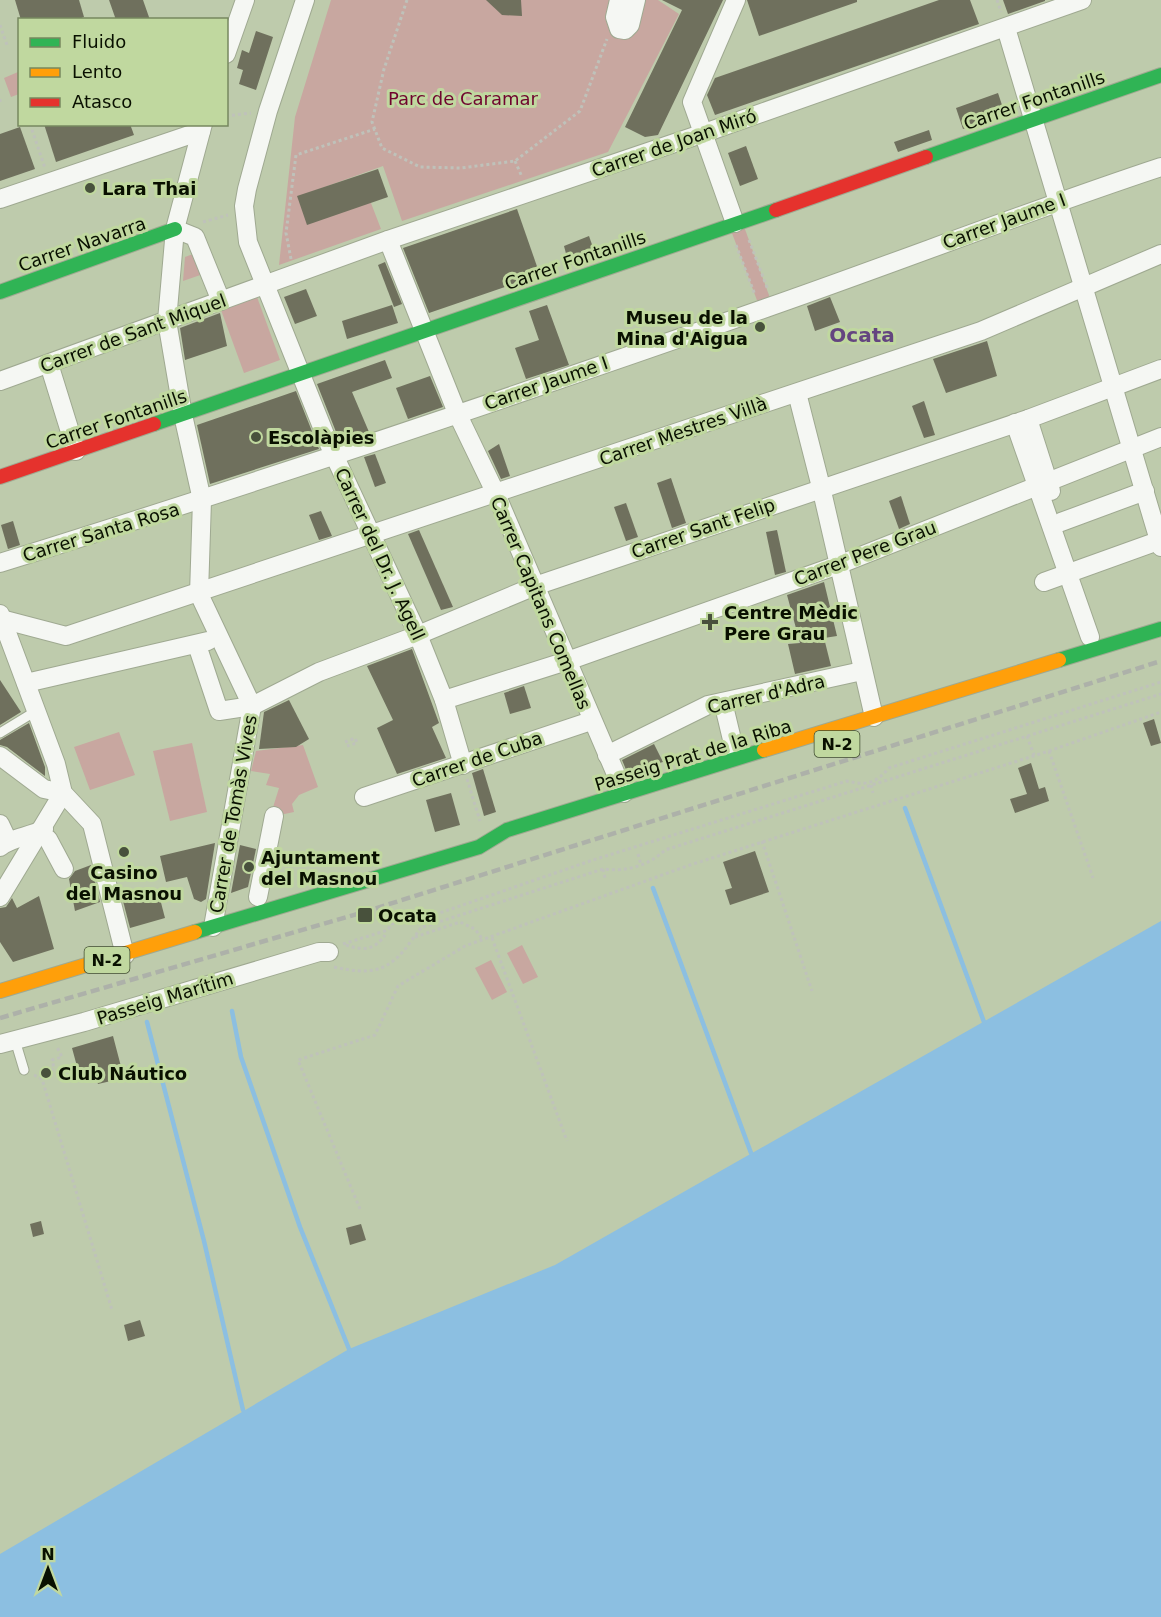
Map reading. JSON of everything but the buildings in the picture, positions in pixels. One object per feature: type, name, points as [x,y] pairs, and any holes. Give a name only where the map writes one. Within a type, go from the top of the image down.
[{"type":"main road","name":"Carrer Fontanills","points":[[0,477],[424,332],[734,231],[1034,119],[1161,75]]},
{"type":"main road","name":"Carrer Navarra","points":[[0,292],[175,230]]},
{"type":"main road","name":"Passeig Prat de la Riba","points":[[479,847],[507,830],[1161,629]]},
{"type":"main road","points":[[935,713],[1161,642]]},
{"type":"main road","name":"N-2","points":[[0,991],[479,847],[518,843],[544,829],[601,813],[619,804],[624,793]]},
{"type":"street","points":[[228,48],[245,0]]},
{"type":"street","name":"Carrer del Dr. J. Agell","points":[[305,0],[268,111],[247,189],[244,211],[248,242],[267,285],[300,375],[334,454],[418,635],[444,700],[463,765]]},
{"type":"street","points":[[617,9],[620,29],[625,30],[630,25],[636,0]]},
{"type":"street","points":[[734,231],[692,102],[736,0]]},
{"type":"street","name":"Carrer de Joan Miró","points":[[267,285],[388,240],[702,134],[1082,0]]},
{"type":"street","points":[[1006,28],[1160,543],[1044,582]]},
{"type":"street","points":[[0,199],[202,128]]},
{"type":"street","name":"Carrer de Tomàs Vives","points":[[202,128],[175,230],[167,321],[183,415],[202,500],[199,594],[252,706],[213,927]]},
{"type":"street","name":"Carrer Jaume I","points":[[202,500],[767,308],[1059,201],[1161,167]]},
{"type":"street","points":[[175,230],[195,237],[222,301]]},
{"type":"street","name":"Carrer Capitans Comellas","points":[[388,240],[457,413],[496,494],[591,721],[624,793]]},
{"type":"street","name":"Carrer Mestres Villà","points":[[0,618],[66,636],[199,594],[981,331],[1161,254]]},
{"type":"street","name":"Carrer de Sant Miquel","points":[[0,381],[267,285]]},
{"type":"street","points":[[49,364],[76,451]]},
{"type":"street","name":"Carrer Sant Felip","points":[[26,683],[204,643],[219,711],[252,706],[535,586],[1021,421],[1161,369]]},
{"type":"street","points":[[797,393],[822,487],[874,717]]},
{"type":"street","points":[[1021,421],[1090,637]]},
{"type":"street","name":"Carrer Pere Grau","points":[[444,700],[566,661],[838,565],[1161,437]]},
{"type":"street","points":[[1055,524],[1145,491]]},
{"type":"street","name":"Carrer Santa Rosa","points":[[0,563],[202,500]]},
{"type":"street","points":[[0,618],[26,683],[63,793],[92,824],[125,955]]},
{"type":"street","name":"Carrer d'Adra","points":[[607,755],[708,705],[862,671]]},
{"type":"street","points":[[723,702],[734,748]]},
{"type":"street","name":"Carrer de Cuba","points":[[364,797],[591,721]]},
{"type":"street","points":[[0,756],[44,789],[63,793]]},
{"type":"street","points":[[0,897],[8,868],[46,834],[63,793]]},
{"type":"street","points":[[258,897],[274,816]]},
{"type":"street","points":[[3,837],[46,834]]},
{"type":"street","points":[[46,834],[64,869]]},
{"type":"street","name":"Passeig Marítim","points":[[8,1042],[319,952],[329,959]]},
{"type":"lane","points":[[0,733],[36,711]]},
{"type":"lane","points":[[8,1042],[24,1070]]},
{"type":"path","points":[[407,0],[384,69],[372,122],[382,148],[420,167],[461,168],[515,161],[580,111],[617,9]]},
{"type":"path","points":[[0,26],[7,45]]},
{"type":"path","points":[[228,116],[268,111]]},
{"type":"path","points":[[31,126],[45,169]]},
{"type":"path","points":[[294,275],[286,233],[296,155],[375,129]]},
{"type":"path","points":[[175,230],[244,211]]},
{"type":"path","points":[[734,231],[758,303]]},
{"type":"path","points":[[751,246],[770,298]]},
{"type":"path","points":[[425,918],[603,857],[847,781],[862,785],[879,779],[889,768],[1161,682]]},
{"type":"path","points":[[423,927],[603,869],[620,872],[654,860],[665,850],[1161,694]]},
{"type":"path","points":[[360,1209],[298,1060],[375,1035],[398,986],[465,946],[762,841],[1049,751],[1161,712]]},
{"type":"path","points":[[1027,736],[1034,755]]},
{"type":"path","points":[[1049,751],[1093,879]]},
{"type":"path","points":[[463,765],[482,826]]},
{"type":"path","points":[[871,785],[873,793]]},
{"type":"path","points":[[762,841],[812,991]]},
{"type":"path","points":[[638,854],[641,865]]},
{"type":"path","points":[[603,869],[605,878]]},
{"type":"path","points":[[385,935],[372,948],[364,949],[345,944],[388,930],[391,924],[423,914],[432,924]]},
{"type":"path","points":[[329,959],[351,971],[373,972],[390,966],[423,927],[425,918]]},
{"type":"path","points":[[414,938],[460,922],[475,929],[483,940]]},
{"type":"path","points":[[492,938],[567,1142]]},
{"type":"path","points":[[42,1078],[54,1068],[52,1060],[62,1057],[58,1046]]},
{"type":"path","points":[[24,1070],[42,1078],[112,1310]]},
{"type":"green space","name":"Parc de Caramar","points":[[331,0],[658,0],[679,14],[608,152],[402,221],[383,166],[297,197],[371,203],[381,229],[279,265],[295,117]]},
{"type":"green space","points":[[18,72],[18,94],[11,97],[4,78]]},
{"type":"green space","points":[[742,221],[770,298],[758,303],[729,225]]},
{"type":"green space","points":[[201,251],[209,272],[183,281],[185,257]]},
{"type":"green space","points":[[257,297],[280,360],[244,373],[221,310]]},
{"type":"green space","points":[[119,732],[135,775],[90,790],[74,747]]},
{"type":"green space","points":[[192,743],[207,812],[170,821],[153,751]]},
{"type":"green space","points":[[303,745],[318,787],[299,795],[292,804],[294,812],[270,817],[279,788],[266,785],[270,774],[251,771],[256,751]]},
{"type":"green space","points":[[522,945],[538,977],[523,984],[507,953]]},
{"type":"green space","points":[[491,960],[507,992],[492,1000],[475,968]]},
{"type":"water","points":[[1161,921],[1161,1617],[0,1617],[0,1554],[349,1349],[555,1265]]},
{"type":"waterway","points":[[905,808],[984,1022]]},
{"type":"waterway","points":[[653,888],[751,1153]]},
{"type":"waterway","points":[[232,1011],[241,1057],[300,1227],[349,1349]]},
{"type":"waterway","points":[[147,1022],[204,1241],[243,1410]]},
{"type":"railway","points":[[0,1018],[364,912],[1161,661]]},
{"type":"traffic: fast","points":[[926,157],[1161,75]]},
{"type":"traffic: fast","points":[[154,424],[776,210]]},
{"type":"traffic: fast","points":[[0,292],[175,229]]},
{"type":"traffic: fast","points":[[1059,660],[1161,629]]},
{"type":"traffic: fast","points":[[195,932],[479,847],[507,830],[764,750]]},
{"type":"traffic: slow","points":[[764,750],[1059,660]]},
{"type":"traffic: slow","points":[[0,991],[195,932]]},
{"type":"traffic: jam","points":[[776,210],[926,157]]},
{"type":"traffic: jam","points":[[0,477],[154,424]]},
{"type":"place","name":"Lara Thai","points":[[90,188]]},
{"type":"place","name":"Museu de la Mina d'Aigua","points":[[760,327]]},
{"type":"place","name":"Escolàpies","points":[[256,437]]},
{"type":"place","name":"Centre Mèdic Pere Grau","points":[[710,622]]},
{"type":"place","name":"Casino del Masnou","points":[[124,852]]},
{"type":"place","name":"Ajuntament del Masnou","points":[[249,867]]},
{"type":"place","name":"Ocata","points":[[365,915]]},
{"type":"place","name":"Club Náutico","points":[[46,1073]]},
{"type":"district","name":"Ocata","points":[[862,335]]}]
